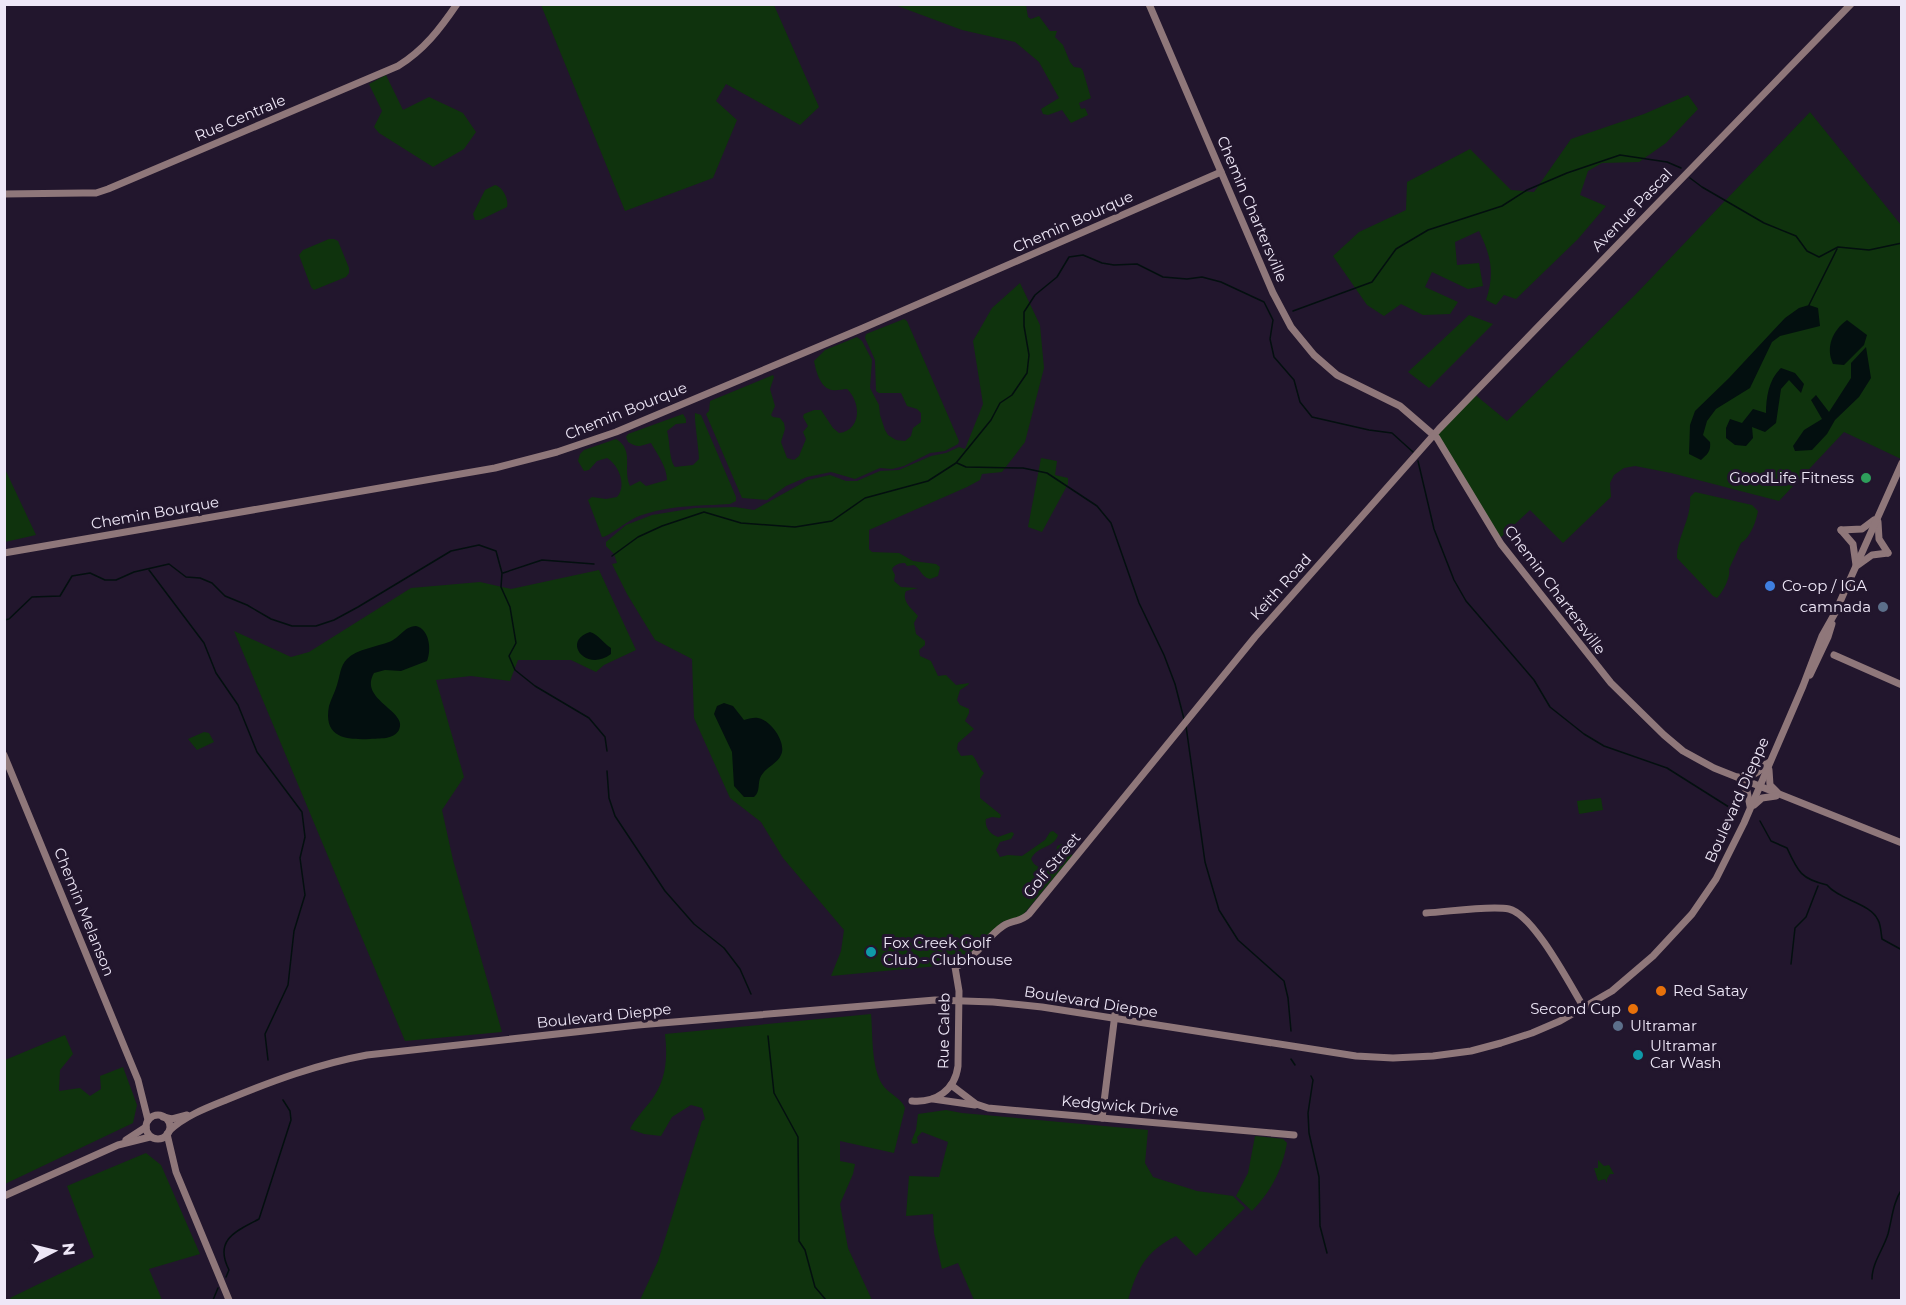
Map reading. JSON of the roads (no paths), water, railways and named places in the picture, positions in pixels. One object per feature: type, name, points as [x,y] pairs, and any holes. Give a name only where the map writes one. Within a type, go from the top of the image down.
[{"type":"street","name":"Rue Centrale","points":[[4,194],[96,193],[108,189],[398,66],[430,41],[457,4]]},
{"type":"street","name":"Chemin Chartersville","points":[[1149,4],[1273,293],[1299,339],[1337,375],[1400,406],[1442,443],[1501,544],[1611,683],[1683,751],[1759,787],[1902,843]]},
{"type":"street","name":"Avenue Pascal","points":[[1434,435],[1851,4]]},
{"type":"street","name":"Chemin Bourque","points":[[4,554],[495,468],[561,451],[616,432],[863,328],[1221,172]]},
{"type":"street","name":"Keith Road","points":[[1154,762],[1255,637],[1434,435]]},
{"type":"street","points":[[1902,463],[1825,636],[1834,655],[1902,685]]},
{"type":"street","points":[[1856,567],[1853,544],[1841,530],[1862,529],[1878,516]]},
{"type":"street","points":[[1856,567],[1872,555],[1888,553],[1879,539],[1878,516]]},
{"type":"street","name":"Boulevard Dieppe","points":[[1803,686],[1815,666],[1825,636]]},
{"type":"street","name":"Boulevard Dieppe","points":[[198,1112],[310,1068],[394,1050],[638,1025],[885,1004],[959,1000],[1027,1005],[1356,1056],[1393,1058],[1471,1051],[1532,1034],[1584,1008],[1612,991],[1631,975],[1675,934],[1716,879],[1750,809],[1825,636]]},
{"type":"street","points":[[1815,666],[1823,658],[1834,655]]},
{"type":"street","points":[[1733,776],[1742,777],[1755,774],[1762,769],[1773,753]]},
{"type":"street","points":[[1773,753],[1768,778],[1771,787],[1782,796]]},
{"type":"street","name":"Chemin Melanson","points":[[4,755],[138,1080]]},
{"type":"street","name":"Golf Street","points":[[955,967],[968,960],[1004,925],[1027,916],[1154,762]]},
{"type":"street","points":[[1733,776],[1748,790],[1750,809]]},
{"type":"street","points":[[1750,809],[1762,798],[1782,796]]},
{"type":"street","points":[[1426,913],[1500,908],[1517,912],[1538,934],[1584,1008]]},
{"type":"street","name":"Rue Caleb","points":[[933,1099],[951,1085],[958,1066],[959,1000],[955,967]]},
{"type":"street","points":[[1102,1118],[1116,1006]]},
{"type":"street","points":[[1102,1017],[1113,1031]]},
{"type":"street","points":[[1113,1031],[1127,1021]]},
{"type":"street","points":[[138,1080],[152,1108],[168,1122],[176,1172]]},
{"type":"street","points":[[138,1080],[147,1123],[176,1172],[229,1300]]},
{"type":"street","points":[[951,1085],[979,1106]]},
{"type":"street","points":[[912,1101],[933,1099]]},
{"type":"street","name":"Kedgwick Drive","points":[[933,1099],[979,1106],[1294,1135]]},
{"type":"street","points":[[4,1196],[118,1145],[147,1123],[161,1116],[176,1118],[198,1112]]},
{"type":"street","points":[[118,1145],[154,1138],[168,1132],[198,1112]]},
{"type":"waterway","points":[[1293,311],[1372,282],[1396,249],[1428,230],[1502,206],[1527,190],[1567,173],[1620,155],[1667,162],[1681,168]]},
{"type":"waterway","points":[[1690,178],[1764,223],[1796,236],[1807,251],[1819,257],[1838,247],[1869,250],[1902,243]]},
{"type":"waterway","points":[[1809,305],[1837,249]]},
{"type":"waterway","points":[[612,556],[638,537],[704,512],[741,523],[795,527],[832,521],[865,498],[928,481],[956,463],[991,420],[1000,403],[1012,395],[1027,373],[1029,355],[1024,312],[1035,295],[1057,277],[1069,257],[1083,255],[1102,263],[1137,264],[1163,277],[1187,279],[1202,277],[1221,282],[1264,302],[1273,320],[1270,339],[1274,357],[1294,380],[1300,402],[1312,417],[1392,433],[1413,452]]},
{"type":"waterway","points":[[1418,461],[1434,529],[1454,580],[1466,601],[1534,680],[1550,707],[1584,734],[1604,746],[1667,768],[1732,809]]},
{"type":"waterway","points":[[957,463],[966,467],[1023,468],[1047,473],[1097,506],[1111,523],[1139,603],[1175,684],[1184,719]]},
{"type":"waterway","points":[[4,620],[9,619],[32,597],[60,596],[72,576],[90,573],[105,580],[116,580],[134,572],[169,564],[186,577],[200,578],[212,583],[225,596],[271,619],[292,626],[316,626],[334,620],[358,607],[451,551],[479,545],[496,551],[502,573],[501,587],[510,607],[516,643],[509,656],[515,670],[535,686],[589,718],[605,737],[607,751]]},
{"type":"waterway","points":[[503,573],[542,560],[594,564]]},
{"type":"waterway","points":[[149,570],[204,643],[216,673],[238,705],[257,752],[302,812],[305,837],[300,858],[305,895],[294,931],[288,985],[265,1034],[268,1060]]},
{"type":"waterway","points":[[1186,726],[1205,862],[1219,910],[1238,940],[1284,981],[1291,1031]]},
{"type":"waterway","points":[[607,771],[609,798],[615,816],[665,891],[694,924],[724,948],[740,969],[751,994]]},
{"type":"waterway","points":[[1760,821],[1771,841],[1787,848],[1801,873],[1868,909],[1879,922],[1882,939],[1902,950]]},
{"type":"waterway","points":[[1791,964],[1795,928],[1806,917],[1818,886]]},
{"type":"waterway","points":[[768,1036],[774,1093],[798,1137],[799,1241],[805,1250],[815,1287],[826,1300]]},
{"type":"waterway","points":[[1291,1059],[1295,1065]]},
{"type":"waterway","points":[[1311,1076],[1313,1080],[1308,1113],[1309,1133],[1319,1177],[1320,1226],[1327,1253]]},
{"type":"waterway","points":[[226,1277],[229,1270],[225,1259],[226,1243],[236,1232],[259,1219],[291,1120],[290,1111],[283,1100]]},
{"type":"waterway","points":[[1872,1279],[1874,1267],[1888,1234],[1895,1205],[1902,1189]]},
{"type":"waterway","points":[[213,1300],[218,1288]]},
{"type":"place","name":"GoodLife Fitness","points":[[1866,478]]},
{"type":"place","name":"Co-op / IGA","points":[[1770,586]]},
{"type":"place","name":"camnada","points":[[1883,607]]},
{"type":"place","name":"Fox Creek Golf Club - Clubhouse","points":[[871,952]]},
{"type":"place","name":"Red Satay","points":[[1661,991]]},
{"type":"place","name":"Second Cup","points":[[1633,1009]]},
{"type":"place","name":"Ultramar","points":[[1618,1026]]},
{"type":"place","name":"Ultramar Car Wash","points":[[1638,1055]]}]
